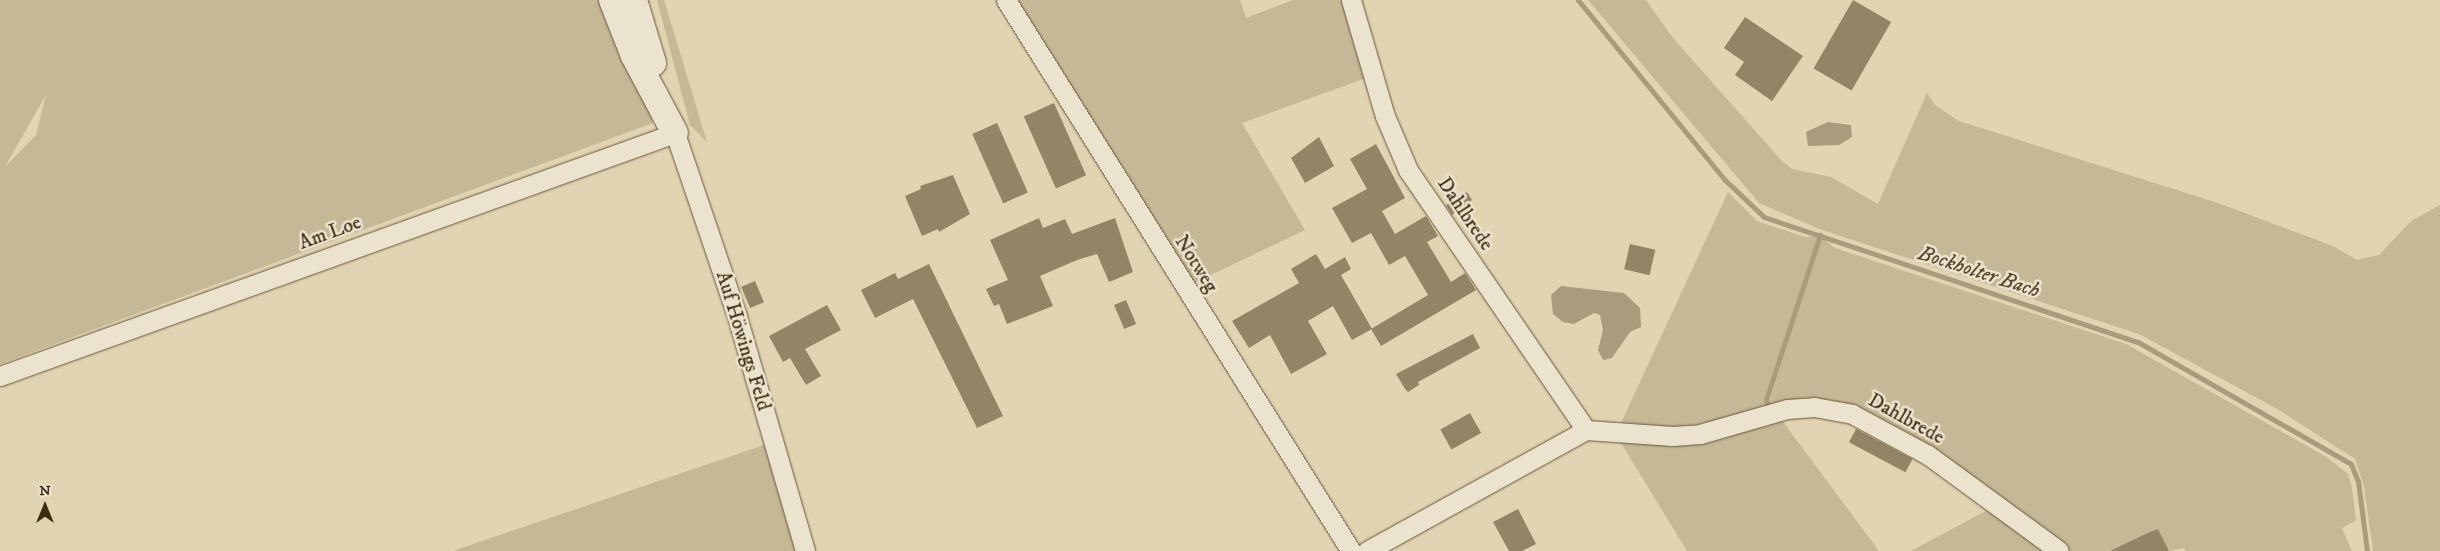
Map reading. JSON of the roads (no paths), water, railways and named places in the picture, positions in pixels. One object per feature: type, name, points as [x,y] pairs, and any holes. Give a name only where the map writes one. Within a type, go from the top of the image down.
[{"type":"main road","name":"Auf Höwings Feld","points":[[612,0],[634,56],[675,133]]},
{"type":"main road","name":"Auf Höwings Feld","points":[[634,0],[675,133]]},
{"type":"street","name":"Notweg","points":[[1006,0],[1351,551]]},
{"type":"street","name":"Dahlbrede","points":[[1351,0],[1385,116],[1408,170],[1586,430],[1673,436],[1700,434],[1787,409],[1814,407],[1852,414],[1928,455],[2059,551]]},
{"type":"street","name":"Am Loe","points":[[0,376],[675,133]]},
{"type":"street","name":"Auf Höwings Feld","points":[[675,133],[736,313],[805,551]]},
{"type":"street","points":[[1367,551],[1586,430]]},
{"type":"waterway","name":"Bockholter Bach","points":[[1578,0],[1725,180],[1764,217],[2138,342],[2351,464],[2358,481],[2367,551]]},
{"type":"waterway","points":[[1768,405],[1766,400],[1820,235]]}]
